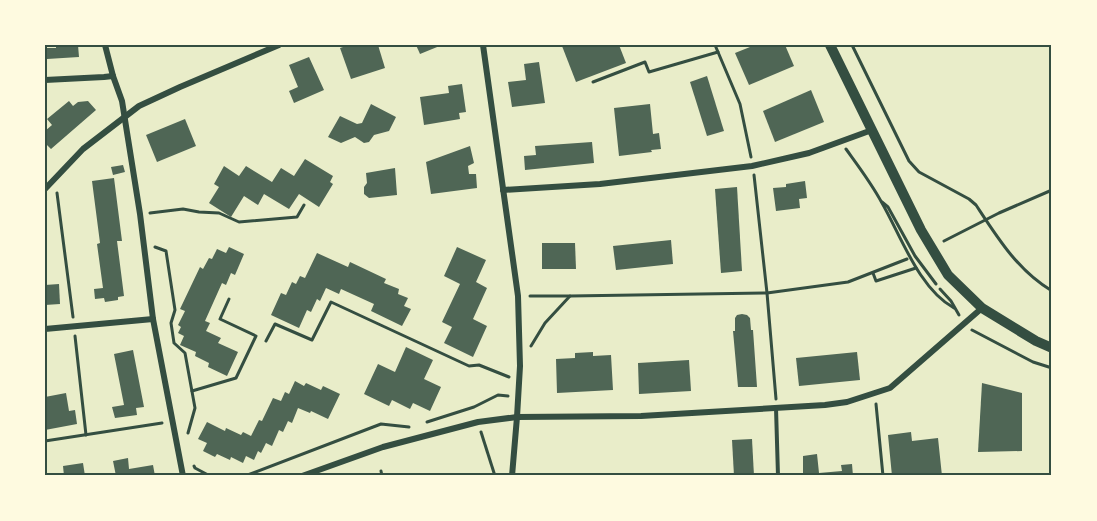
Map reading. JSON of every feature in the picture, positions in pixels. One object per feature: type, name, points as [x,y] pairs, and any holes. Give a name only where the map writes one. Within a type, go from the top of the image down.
[{"type":"main road","points":[[830,45],[921,230],[948,275],[982,308],[1036,341],[1052,348]]},
{"type":"street","points":[[105,45],[122,100],[140,214],[153,319],[183,476]]},
{"type":"street","points":[[45,189],[83,149],[139,106],[279,45]]},
{"type":"street","points":[[483,45],[518,296],[519,398],[512,476]]},
{"type":"street","points":[[45,80],[113,76]]},
{"type":"street","points":[[503,190],[600,184],[752,166],[809,153],[872,130]]},
{"type":"street","points":[[302,476],[383,447],[478,422],[517,417],[641,416],[847,402],[890,388],[982,308]]},
{"type":"street","points":[[45,329],[153,319]]},
{"type":"lane","points":[[776,408],[778,476]]},
{"type":"path","points":[[715,45],[740,104],[752,166],[767,293],[776,408]]},
{"type":"path","points":[[852,45],[909,161],[918,172],[976,205],[1009,254],[1041,285],[1052,291]]},
{"type":"path","points":[[593,82],[645,62],[649,72],[718,52]]},
{"type":"path","points":[[840,141],[882,202],[915,267],[946,304],[956,309]]},
{"type":"path","points":[[55,177],[75,327]]},
{"type":"path","points":[[944,241],[999,213],[1052,190]]},
{"type":"path","points":[[882,202],[888,207],[916,256]]},
{"type":"path","points":[[140,214],[183,209],[219,213],[238,222],[297,217],[304,205]]},
{"type":"path","points":[[143,242],[166,251],[175,310],[171,322],[174,343],[185,353],[195,408],[188,432],[189,441]]},
{"type":"path","points":[[518,296],[767,293],[848,282],[907,260]]},
{"type":"path","points":[[873,273],[876,281],[915,267]]},
{"type":"path","points":[[520,366],[544,323],[570,296]]},
{"type":"path","points":[[192,391],[236,378],[256,336],[220,319],[229,299]]},
{"type":"path","points":[[266,341],[275,324],[312,340],[331,302],[469,366],[479,364],[510,378],[519,378]]},
{"type":"path","points":[[963,326],[1033,362],[1052,368]]},
{"type":"path","points":[[75,348],[86,435]]},
{"type":"path","points":[[875,393],[883,476]]},
{"type":"path","points":[[421,424],[474,407],[498,395],[519,398]]},
{"type":"path","points":[[474,407],[495,476]]},
{"type":"path","points":[[45,441],[173,421]]},
{"type":"path","points":[[245,476],[381,424],[411,427]]},
{"type":"path","points":[[193,459],[195,468],[210,476]]},
{"type":"path","points":[[381,471],[382,476]]},
{"type":"building","points":[[56,45],[78,45],[79,57],[47,59],[47,48],[56,48]]},
{"type":"building","points":[[349,45],[378,45],[385,68],[351,79],[340,48]]},
{"type":"building","points":[[416,45],[442,45],[420,54]]},
{"type":"building","points":[[619,45],[626,63],[576,82],[562,46]]},
{"type":"building","points":[[755,45],[785,45],[794,66],[749,85],[735,53]]},
{"type":"building","points":[[309,57],[324,90],[294,103],[289,91],[298,87],[289,65]]},
{"type":"building","points":[[539,62],[545,103],[512,107],[508,82],[526,80],[524,64]]},
{"type":"building","points":[[707,76],[724,131],[707,136],[690,82]]},
{"type":"building","points":[[462,84],[466,112],[459,113],[460,119],[424,125],[420,97],[449,93],[448,86]]},
{"type":"building","points":[[811,90],[824,122],[775,142],[763,111]]},
{"type":"building","points":[[69,101],[73,106],[78,102],[88,101],[96,110],[51,149],[45,143],[45,131],[52,125],[47,119]]},
{"type":"building","points":[[371,104],[396,117],[389,131],[374,135],[369,142],[364,143],[355,137],[341,143],[328,137],[340,116],[357,124],[362,123]]},
{"type":"building","points":[[650,104],[653,134],[659,133],[661,149],[619,156],[614,108]]},
{"type":"building","points":[[185,119],[196,146],[157,162],[146,135]]},
{"type":"building","points":[[592,142],[594,163],[525,170],[524,156],[536,155],[535,146]]},
{"type":"building","points":[[470,146],[474,163],[468,166],[469,174],[476,174],[477,188],[431,194],[426,162]]},
{"type":"building","points":[[305,159],[333,176],[330,182],[333,184],[319,207],[299,194],[289,209],[264,194],[258,205],[244,196],[231,217],[209,203],[219,187],[214,184],[224,166],[239,176],[246,166],[272,182],[281,168],[294,176]]},
{"type":"building","points":[[123,165],[125,172],[113,175],[111,167]]},
{"type":"building","points":[[395,168],[397,195],[369,198],[364,194],[364,187],[367,183],[366,173]]},
{"type":"building","points":[[114,178],[122,241],[117,241],[124,296],[118,297],[118,300],[105,302],[104,298],[95,299],[94,289],[103,288],[92,181]]},
{"type":"building","points":[[805,181],[807,198],[799,199],[800,208],[776,211],[773,188],[786,187],[786,184]]},
{"type":"building","points":[[737,187],[742,271],[721,273],[715,189]]},
{"type":"building","points":[[671,240],[673,264],[616,270],[613,246]]},
{"type":"building","points":[[542,243],[575,243],[576,269],[542,269]]},
{"type":"building","points":[[229,247],[244,254],[235,275],[231,273],[226,285],[222,283],[205,321],[210,323],[206,331],[221,338],[218,343],[238,352],[227,376],[208,367],[209,363],[195,356],[196,352],[180,345],[184,336],[178,333],[181,327],[178,325],[185,311],[180,309],[200,267],[203,269],[217,249],[226,253]]},
{"type":"building","points":[[457,247],[486,260],[476,282],[487,288],[473,319],[487,326],[473,357],[444,343],[452,327],[442,322],[460,284],[444,276]]},
{"type":"building","points":[[317,253],[348,267],[350,262],[386,279],[384,283],[399,289],[398,294],[408,298],[404,306],[411,309],[402,326],[371,311],[374,304],[341,289],[339,294],[326,288],[320,301],[317,299],[311,312],[307,310],[299,328],[271,315],[281,293],[286,295],[292,282],[296,284],[300,276],[305,278]]},
{"type":"building","points":[[59,284],[60,304],[45,305],[45,285]]},
{"type":"building","points":[[742,314],[750,318],[751,330],[753,330],[757,387],[738,387],[733,331],[735,331],[735,318]]},
{"type":"building","points":[[406,347],[433,360],[424,379],[441,387],[430,411],[413,403],[410,409],[392,400],[389,406],[364,394],[378,364],[395,372]]},
{"type":"building","points":[[133,350],[144,407],[136,408],[137,415],[115,418],[112,407],[124,405],[114,354]]},
{"type":"building","points":[[593,352],[593,356],[611,355],[613,390],[557,393],[556,359],[575,358],[575,353]]},
{"type":"building","points":[[857,352],[860,380],[799,386],[796,358]]},
{"type":"building","points":[[689,360],[691,391],[639,394],[638,363]]},
{"type":"building","points":[[295,381],[321,390],[323,386],[340,394],[328,419],[298,408],[292,423],[288,421],[283,432],[279,430],[272,446],[266,443],[261,453],[258,451],[254,460],[246,456],[243,463],[217,454],[215,457],[203,451],[207,443],[198,439],[207,422],[225,431],[226,428],[241,435],[243,432],[251,436],[259,420],[262,421],[273,398],[281,401],[285,392],[289,394]]},
{"type":"building","points":[[982,383],[1022,393],[1022,451],[978,452]]},
{"type":"building","points":[[66,393],[69,411],[75,410],[77,424],[45,430],[45,397]]},
{"type":"building","points":[[911,432],[912,441],[938,438],[942,476],[892,476],[888,435]]},
{"type":"building","points":[[752,439],[754,476],[734,476],[732,440]]},
{"type":"building","points":[[817,454],[819,473],[842,471],[841,465],[852,464],[853,476],[803,476],[803,456]]},
{"type":"building","points":[[128,458],[129,469],[153,465],[155,476],[116,476],[113,461]]},
{"type":"building","points":[[83,463],[85,476],[64,476],[63,466]]}]
